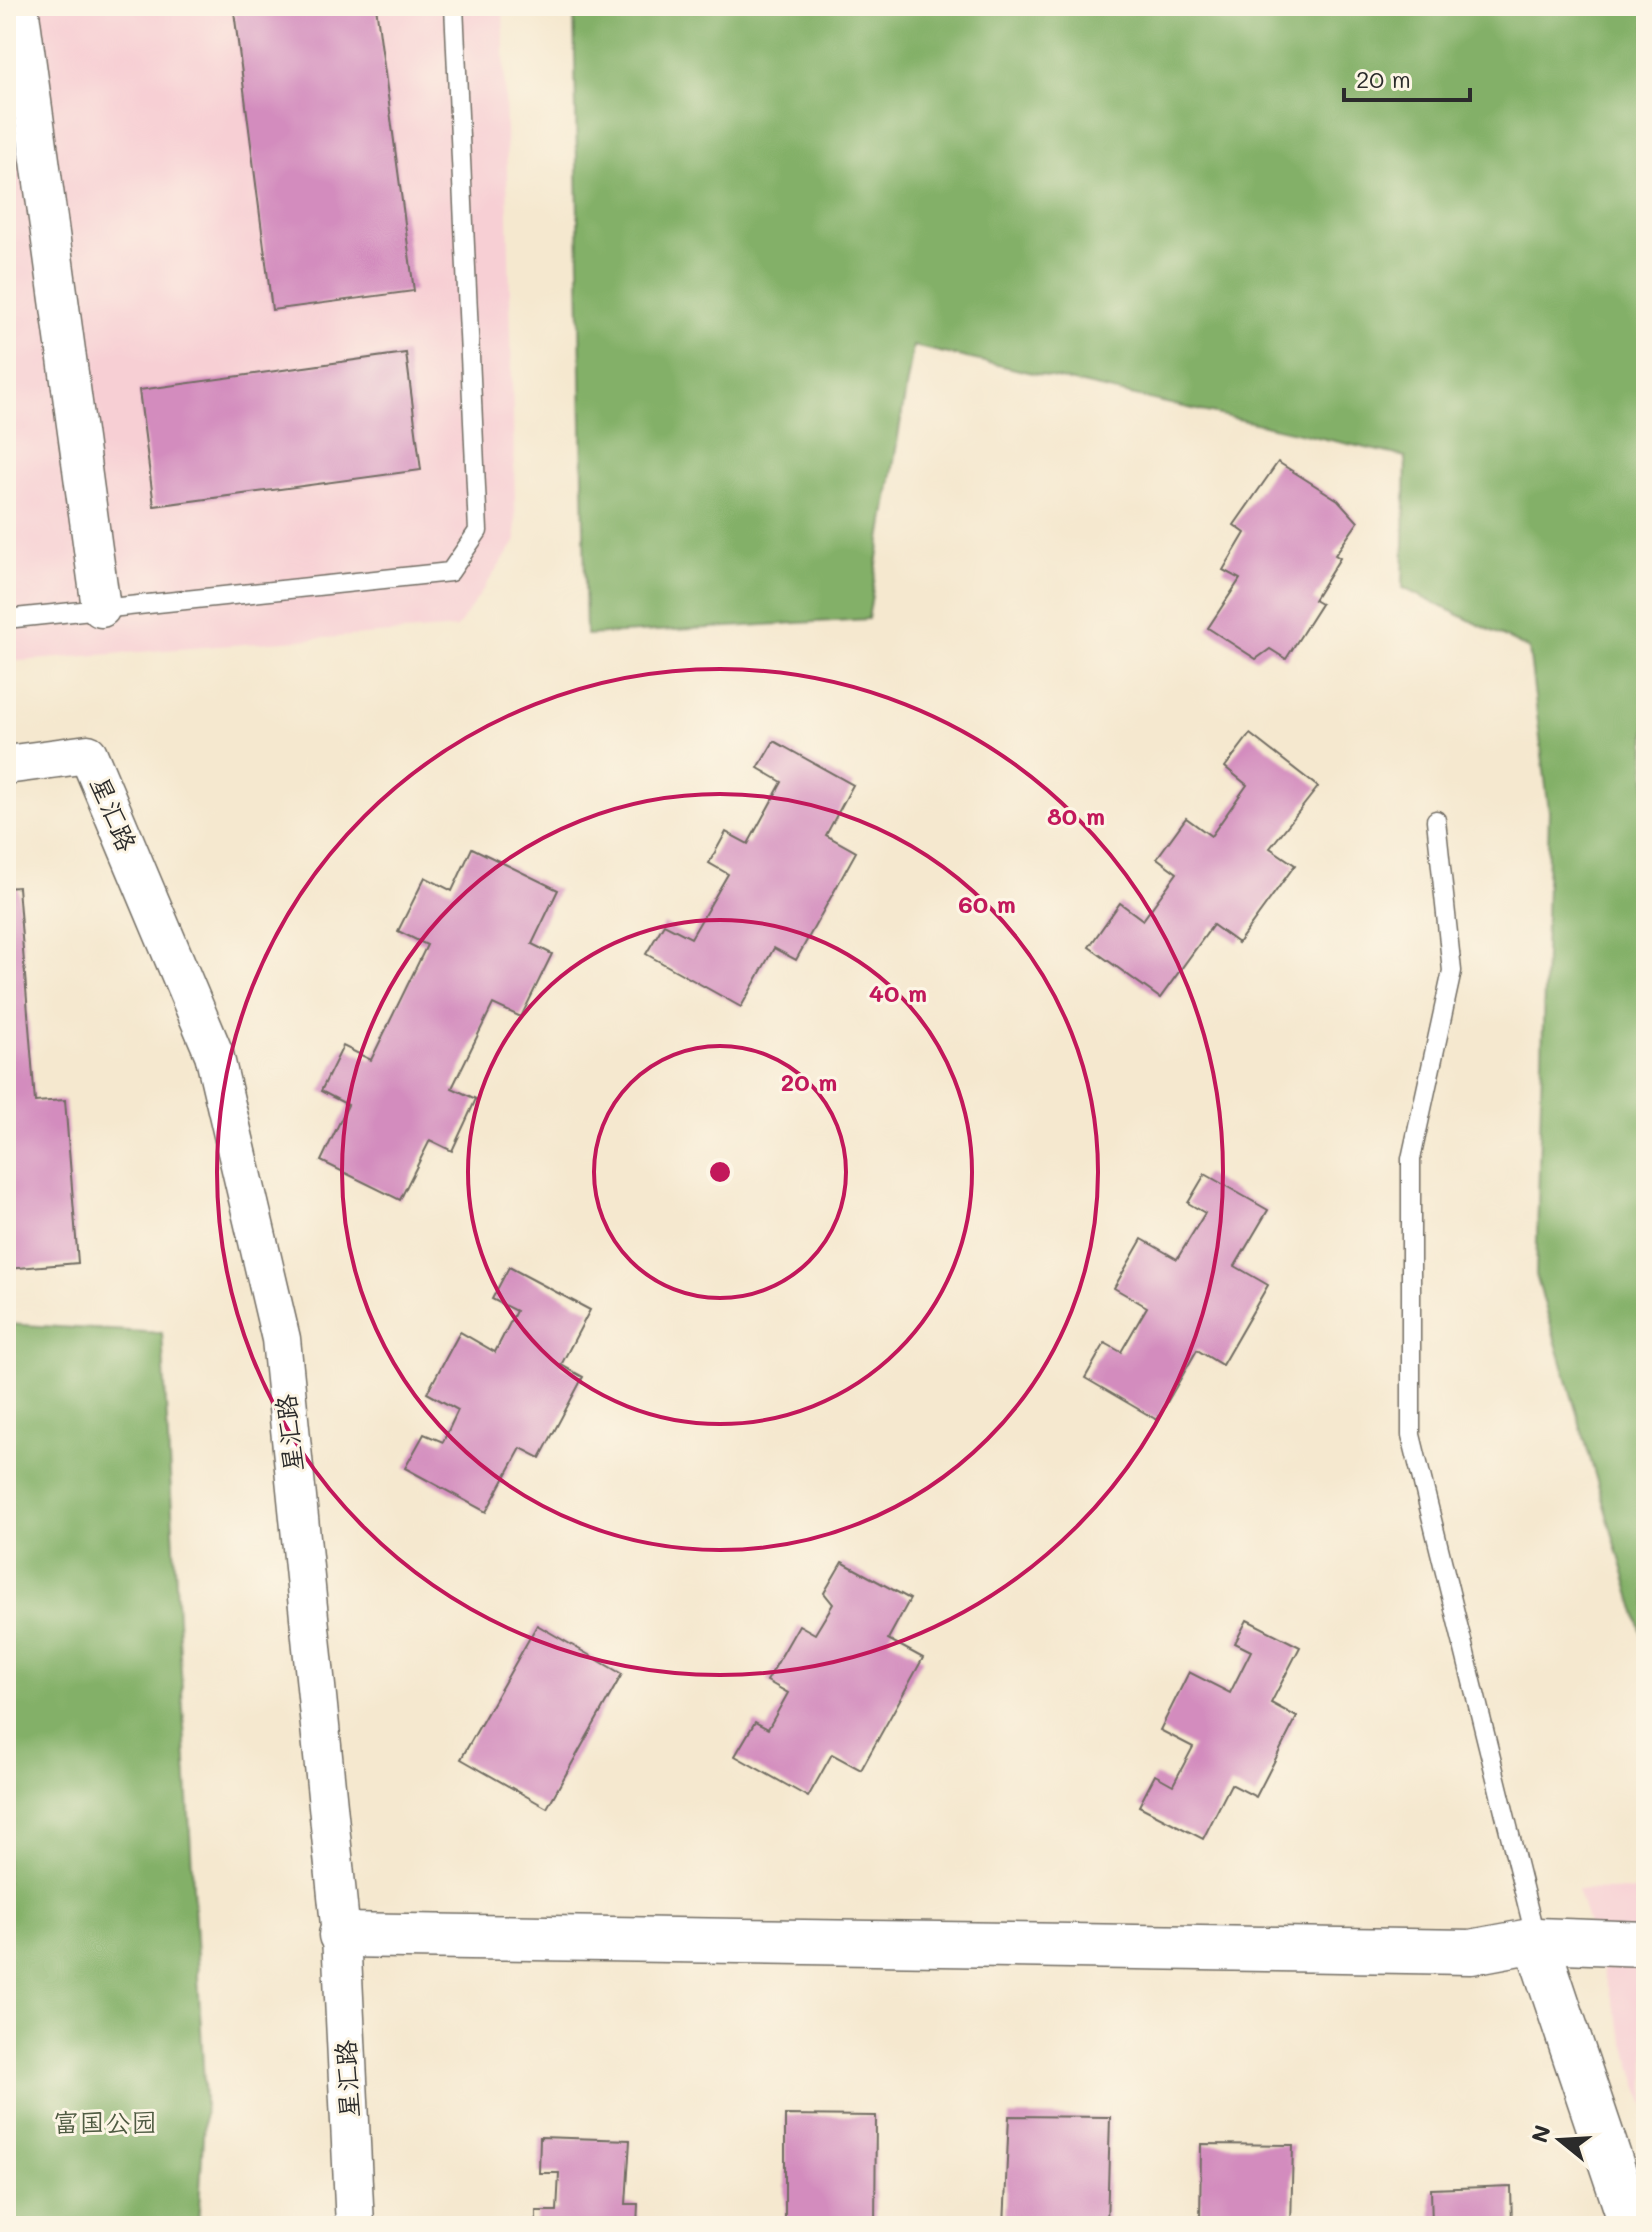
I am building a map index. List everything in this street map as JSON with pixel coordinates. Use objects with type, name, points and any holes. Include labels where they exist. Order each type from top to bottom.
[{"type":"street","points":[[19,6],[101,608]]},
{"type":"street","name":"星汇路","points":[[6,765],[88,754],[214,1054],[281,1339],[341,1935],[355,2226]]},
{"type":"street","points":[[341,1935],[1471,1952],[1536,1940],[1646,1944]]},
{"type":"street","points":[[1536,1940],[1632,2226]]},
{"type":"lane","points":[[6,619],[450,572],[478,531],[454,6]]},
{"type":"lane","points":[[1436,820],[1452,971],[1411,1159],[1411,1435],[1536,1940]]},
{"type":"shaded area","points":[[6,6],[503,6],[516,541],[457,628],[6,662]]},
{"type":"shaded area","points":[[1577,1889],[1646,1891],[1646,2110]]},
{"type":"green space","points":[[574,6],[1646,6],[1646,1647],[1536,1275],[1549,811],[1529,649],[1403,588],[1406,457],[913,346],[868,619],[586,635]]},
{"type":"green space","name":"富国公园","points":[[6,1324],[162,1333],[205,2101],[198,2226],[6,2226]]},
{"type":"building","points":[[273,6],[376,6],[414,291],[272,310],[234,11]]},
{"type":"building","points":[[406,353],[421,470],[154,506],[139,390]]},
{"type":"building","points":[[1278,462],[1338,500],[1358,522],[1335,555],[1340,558],[1314,600],[1321,604],[1286,659],[1270,649],[1256,659],[1208,628],[1240,579],[1223,570],[1245,533],[1234,525]]},
{"type":"building","points":[[1250,734],[1318,787],[1270,848],[1295,865],[1238,943],[1213,925],[1160,998],[1089,947],[1120,903],[1143,920],[1177,873],[1157,858],[1186,818],[1211,836],[1247,785],[1225,767]]},
{"type":"building","points":[[774,741],[853,785],[826,835],[856,852],[796,960],[774,948],[741,1007],[646,954],[664,924],[691,938],[728,874],[709,863],[726,832],[748,844],[782,782],[758,768]]},
{"type":"building","points":[[472,848],[558,890],[532,944],[552,954],[521,1017],[493,1004],[452,1088],[476,1099],[452,1151],[430,1140],[400,1200],[321,1161],[348,1105],[321,1091],[343,1046],[371,1060],[427,945],[398,931],[425,877],[452,891]]},
{"type":"building","points":[[18,887],[35,1102],[65,1100],[78,1263],[6,1269],[6,888]]},
{"type":"building","points":[[1205,1174],[1268,1210],[1235,1266],[1268,1285],[1222,1365],[1197,1350],[1157,1420],[1085,1378],[1105,1343],[1121,1352],[1147,1307],[1114,1288],[1142,1239],[1177,1259],[1205,1213],[1188,1203]]},
{"type":"building","points":[[509,1267],[590,1310],[561,1365],[583,1377],[540,1458],[521,1448],[486,1512],[405,1468],[424,1434],[443,1442],[458,1410],[427,1393],[460,1332],[495,1352],[516,1311],[492,1299]]},
{"type":"building","points":[[842,1562],[910,1599],[888,1639],[923,1658],[861,1770],[832,1754],[808,1797],[735,1756],[755,1722],[768,1729],[788,1693],[767,1681],[799,1625],[815,1634],[833,1604],[824,1593]]},
{"type":"building","points":[[1247,1620],[1300,1647],[1271,1703],[1297,1717],[1256,1797],[1231,1784],[1203,1839],[1139,1806],[1155,1775],[1173,1785],[1193,1747],[1160,1730],[1189,1672],[1230,1693],[1251,1651],[1235,1643]]},
{"type":"building","points":[[537,1625],[622,1674],[547,1808],[461,1759]]},
{"type":"building","points":[[785,2115],[876,2116],[875,2226],[785,2226]]},
{"type":"building","points":[[1009,2116],[1110,2117],[1107,2226],[1004,2226]]},
{"type":"building","points":[[540,2137],[630,2140],[626,2204],[638,2204],[637,2226],[536,2226],[536,2211],[557,2211],[559,2173],[539,2173]]},
{"type":"building","points":[[1201,2144],[1293,2145],[1291,2226],[1200,2226]]},
{"type":"building","points":[[1511,2186],[1512,2226],[1432,2226],[1431,2189]]}]
